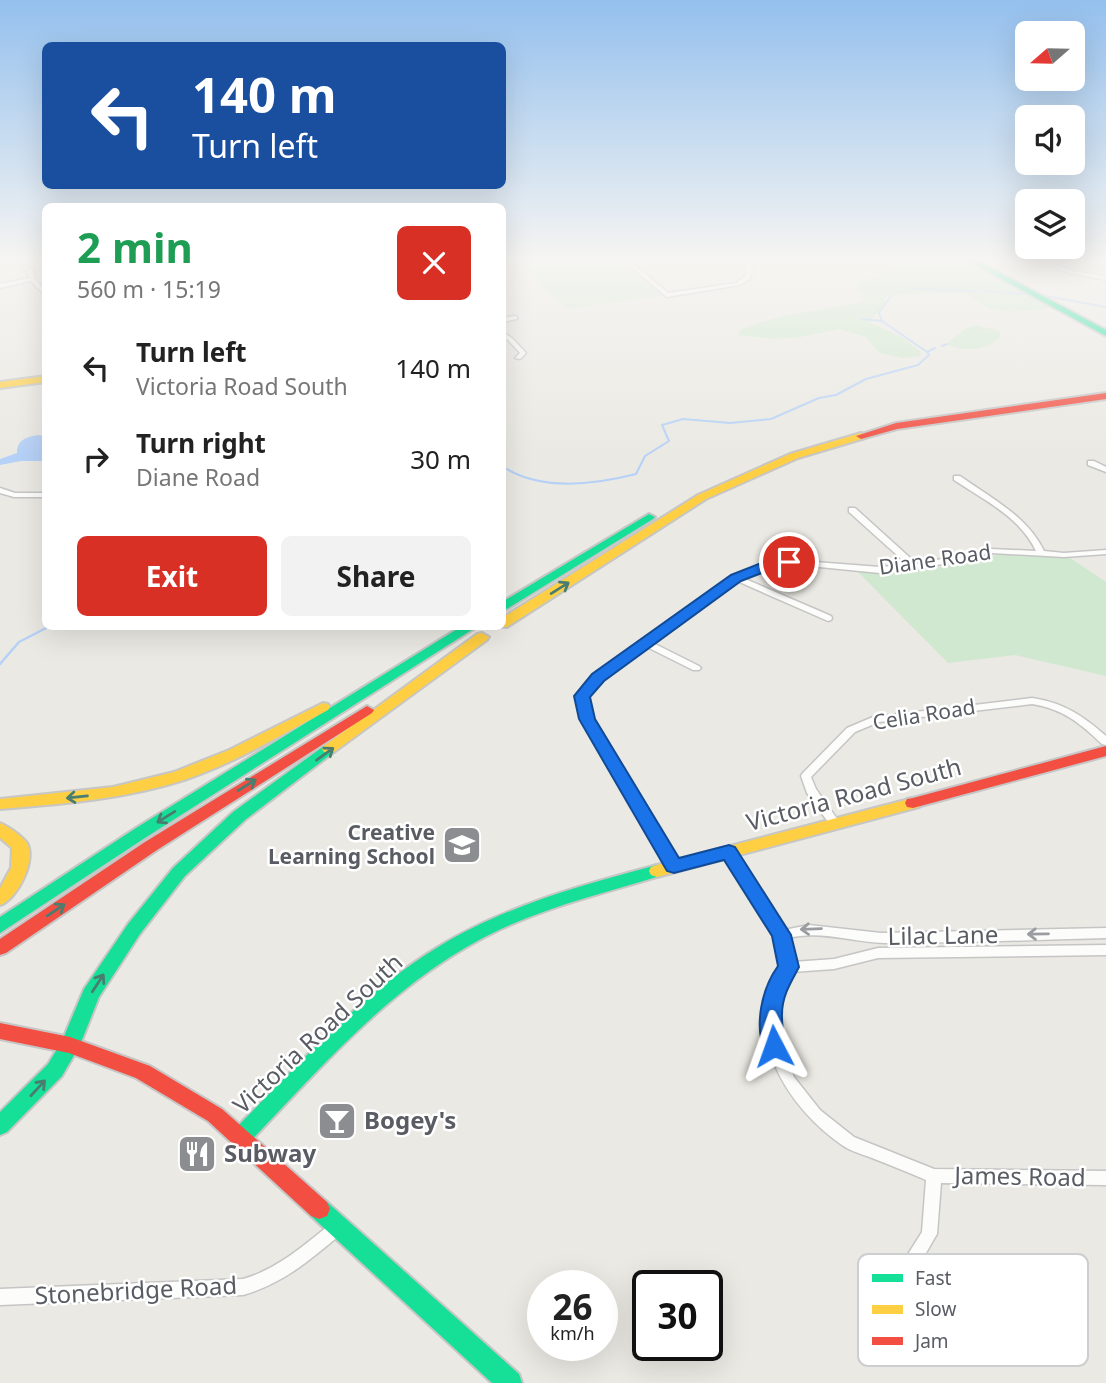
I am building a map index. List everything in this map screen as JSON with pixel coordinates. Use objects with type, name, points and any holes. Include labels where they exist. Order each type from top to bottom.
[{"type":"main road","points":[[0,385],[42,380]]},
{"type":"main road","points":[[506,606],[704,484],[783,450],[881,422],[1106,389]]},
{"type":"main road","points":[[506,622],[702,497],[794,456],[896,426],[1106,396]]},
{"type":"main road","points":[[0,804],[103,794],[153,783],[200,768],[242,750],[453,638],[477,632]]},
{"type":"main road","points":[[0,948],[477,632]]},
{"type":"main road","points":[[0,1126],[55,1070],[70,1045],[91,994],[155,899],[199,852],[239,816],[477,632]]},
{"type":"main road","points":[[0,926],[142,832],[453,638]]},
{"type":"main road","name":"Victoria Road South","points":[[240,1138],[361,1017],[405,978],[457,944],[512,914],[570,894],[1106,751]]},
{"type":"main road","points":[[0,829],[20,846],[23,859],[20,873],[0,899]]},
{"type":"main road","points":[[0,1031],[70,1045],[143,1072],[215,1115],[510,1383]]},
{"type":"street","points":[[506,336],[523,354],[518,358]]},
{"type":"street","points":[[1091,463],[1106,470]]},
{"type":"street","points":[[957,478],[1021,524],[1035,537],[1041,553]]},
{"type":"street","points":[[0,490],[14,495],[42,495]]},
{"type":"street","points":[[852,510],[915,567]]},
{"type":"street","name":"Diane Road","points":[[674,867],[587,719],[582,696],[598,678],[646,643],[736,578],[769,565],[789,562],[880,570],[915,567],[991,551],[1064,555],[1106,552]]},
{"type":"street","points":[[736,578],[828,618]]},
{"type":"street","points":[[646,643],[696,668]]},
{"type":"street","name":"Celia Road","points":[[835,823],[811,790],[806,776],[851,730],[877,719],[1032,701],[1051,703],[1076,714],[1106,742]]},
{"type":"street","points":[[729,852],[781,935],[789,967],[779,981],[771,1012],[774,1046],[789,1081],[815,1114],[849,1142],[934,1176],[929,1234],[917,1254]]},
{"type":"street","name":"Lilac Lane","points":[[781,935],[804,928],[829,929],[879,938],[1106,933]]},
{"type":"street","name":"Lilac Lane","points":[[789,967],[834,964],[878,953],[1106,950]]},
{"type":"street","name":"James Road","points":[[934,1176],[1106,1178]]},
{"type":"street","name":"Stonebridge Road","points":[[0,1297],[243,1287],[265,1281],[285,1271],[337,1227]]},
{"type":"green space","points":[[751,326],[877,326],[902,337],[921,352],[920,356],[903,358],[879,353],[866,337],[839,329],[774,339],[738,335],[740,330]]},
{"type":"green space","points":[[978,326],[1000,331],[1000,337],[975,349],[947,344],[966,328]]},
{"type":"green space","points":[[1002,554],[1070,558],[1106,582],[1106,676],[1015,655],[948,663],[858,572],[916,572]]},
{"type":"water","points":[[42,436],[42,461],[0,465],[0,459],[17,453],[23,440]]},
{"type":"waterway","points":[[889,326],[927,352]]},
{"type":"waterway","points":[[942,346],[947,344]]},
{"type":"waterway","points":[[927,352],[935,348]]},
{"type":"waterway","points":[[506,468],[533,480],[567,484],[636,474],[645,456],[669,441],[662,425],[683,419],[730,423],[771,419],[819,398],[836,395],[866,379],[918,365],[929,355],[927,352]]},
{"type":"waterway","points":[[0,664],[19,642],[42,630]]},
{"type":"traffic: fast","points":[[1092,326],[1106,333]]},
{"type":"traffic: fast","points":[[506,606],[649,517]]},
{"type":"traffic: fast","points":[[0,926],[142,832],[466,630]]},
{"type":"traffic: fast","points":[[0,1126],[55,1070],[70,1045],[91,994],[134,929],[179,872],[239,816],[329,749]]},
{"type":"traffic: fast","points":[[240,1138],[362,1015],[415,971],[444,952],[521,914],[574,895],[657,871]]},
{"type":"traffic: fast","points":[[319,1209],[510,1383]]},
{"type":"traffic: slow","points":[[0,385],[42,380]]},
{"type":"traffic: slow","points":[[506,621],[702,497],[794,456],[861,436]]},
{"type":"traffic: slow","points":[[329,749],[482,637]]},
{"type":"traffic: slow","points":[[0,804],[113,792],[179,776],[234,753],[323,707]]},
{"type":"traffic: slow","points":[[657,871],[913,803]]},
{"type":"traffic: slow","points":[[0,829],[20,846],[21,854],[17,875],[0,899]]},
{"type":"traffic: jam","points":[[861,436],[896,426],[1106,396]]},
{"type":"traffic: jam","points":[[0,948],[151,846],[367,710]]},
{"type":"traffic: jam","points":[[913,803],[1106,751]]},
{"type":"traffic: jam","points":[[0,1031],[70,1045],[143,1072],[215,1115],[319,1209]]},
{"type":"place","name":"Creative Learning School","points":[[462,845]]},
{"type":"place","name":"Bogey's","points":[[337,1121]]},
{"type":"place","name":"Subway","points":[[197,1154]]},
{"type":"route","points":[[774,1046],[771,1012],[779,981],[789,967],[781,935],[729,852],[674,867],[587,719],[582,696],[598,678],[736,578],[769,565],[789,562]]}]
